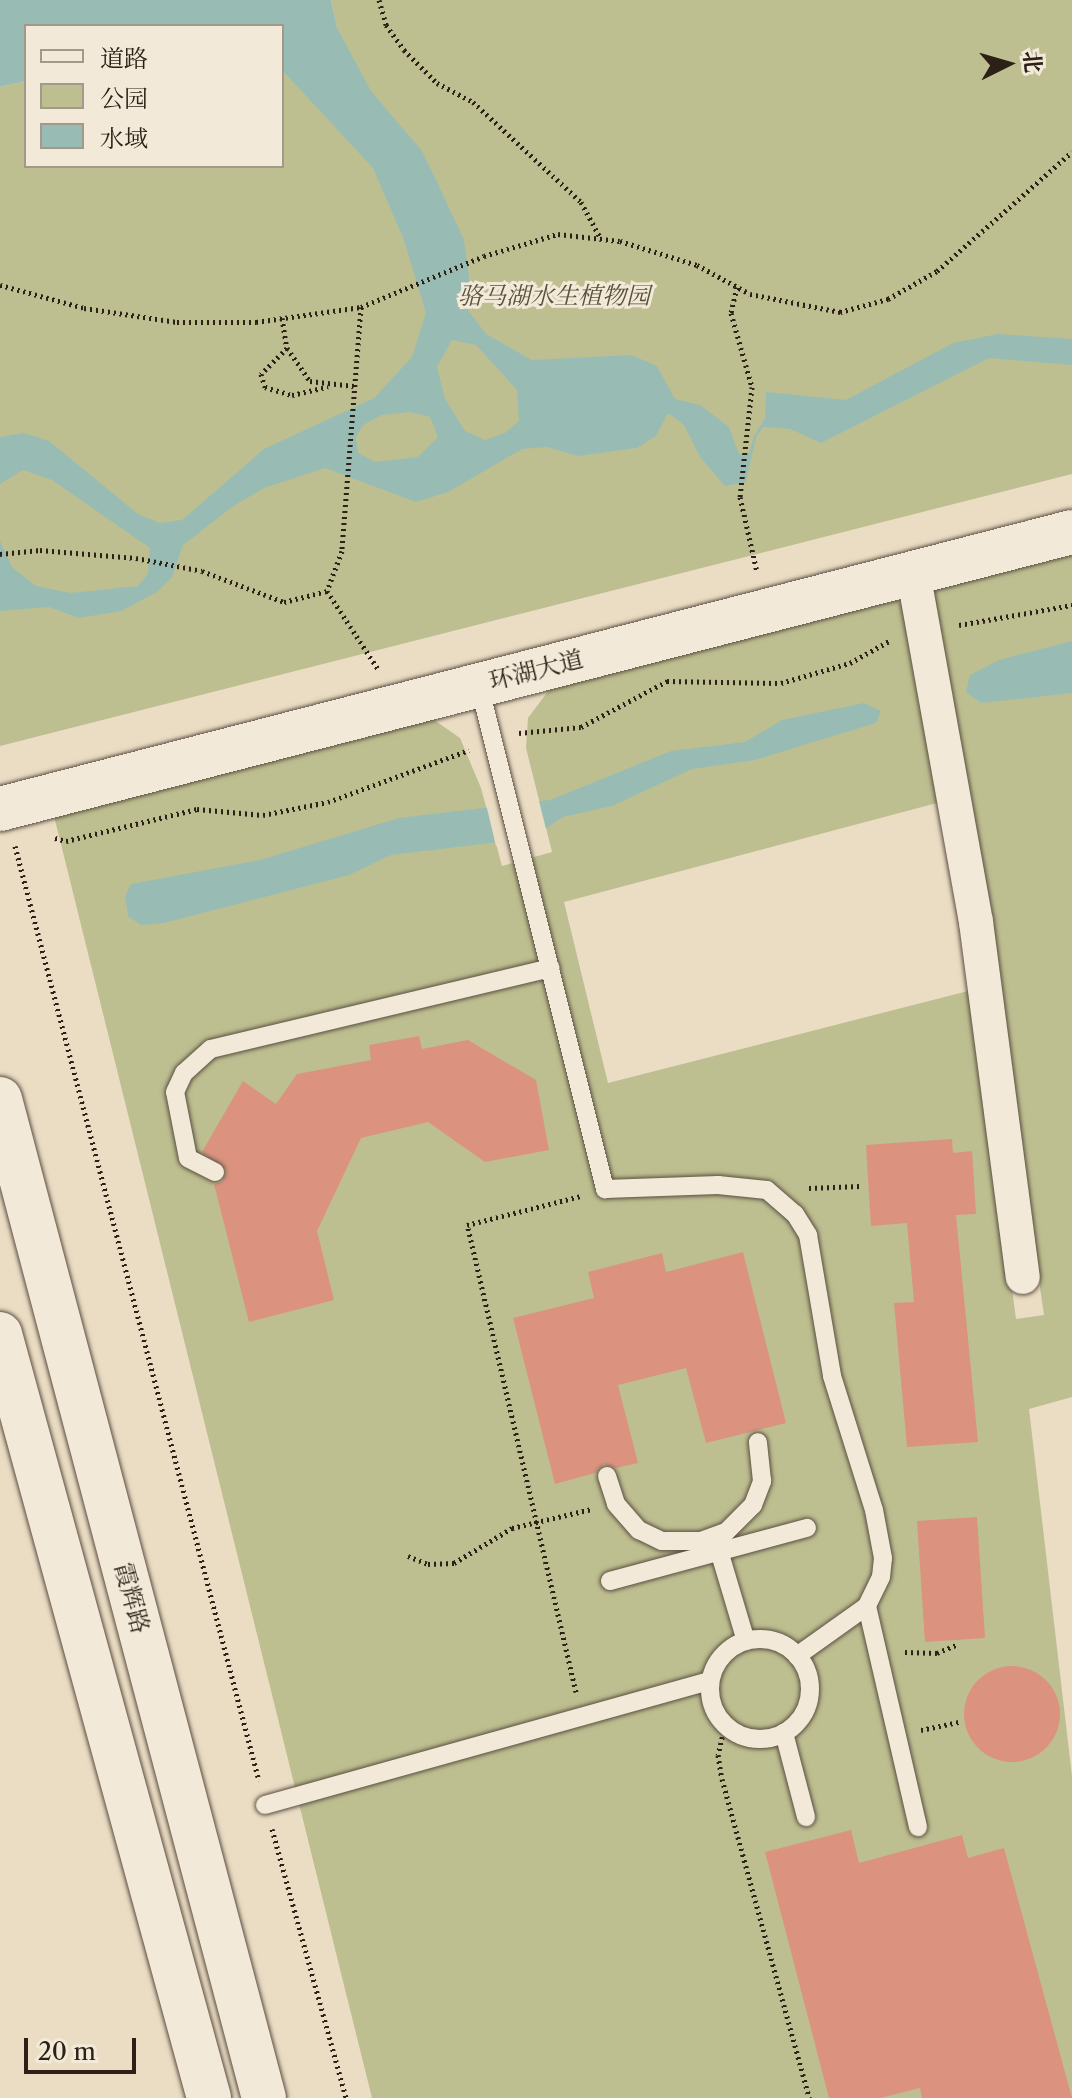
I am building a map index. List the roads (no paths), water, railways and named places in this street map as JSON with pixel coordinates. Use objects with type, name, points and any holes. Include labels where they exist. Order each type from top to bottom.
[{"type":"street","name":"环湖大道","points":[[3,808],[1072,532]]},
{"type":"street","points":[[913,572],[976,922],[1023,1277]]},
{"type":"street","name":"霞辉路","points":[[0,1099],[264,2098]]},
{"type":"street","points":[[0,1334],[209,2098]]},
{"type":"lane","points":[[479,685],[605,1189],[718,1185],[767,1190],[795,1214],[808,1235],[832,1376],[874,1510],[883,1558],[881,1577],[867,1606],[797,1656]]},
{"type":"lane","points":[[215,1172],[188,1158],[175,1092],[184,1073],[211,1049],[550,968]]},
{"type":"lane","points":[[717,1545],[753,1505],[762,1481],[758,1442]]},
{"type":"lane","points":[[607,1476],[616,1504],[639,1530],[662,1541],[717,1545]]},
{"type":"lane","points":[[610,1581],[717,1545],[807,1528]]},
{"type":"lane","points":[[717,1545],[746,1641]]},
{"type":"lane","points":[[867,1606],[918,1827]]},
{"type":"lane","points":[[746,1641],[774,1641],[797,1656],[805,1668],[809,1697],[804,1711],[784,1733],[753,1738],[725,1725],[715,1712],[710,1681],[722,1656],[746,1641]]},
{"type":"lane","points":[[265,1805],[710,1681]]},
{"type":"lane","points":[[784,1733],[806,1817]]},
{"type":"water","points":[[0,0],[331,0],[337,28],[371,91],[422,151],[464,240],[471,293],[468,310],[486,334],[532,360],[631,355],[657,366],[675,399],[700,405],[729,427],[739,454],[749,453],[754,436],[765,418],[766,392],[846,400],[953,343],[998,334],[1072,339],[1072,365],[989,358],[821,443],[790,429],[763,427],[756,437],[746,482],[725,486],[700,457],[684,425],[668,413],[656,436],[637,448],[578,456],[547,447],[522,449],[448,492],[416,502],[325,468],[264,488],[235,505],[183,545],[172,577],[157,592],[121,611],[79,618],[49,607],[0,611],[0,541],[12,567],[36,586],[71,593],[138,586],[148,574],[150,548],[52,480],[23,470],[0,484],[0,437],[24,433],[49,441],[138,514],[160,523],[182,520],[264,449],[374,398],[412,357],[426,313],[404,240],[373,168],[284,72],[284,24],[24,24],[24,81],[0,87]],"holes":[[[452,340],[476,345],[517,390],[519,421],[505,433],[485,440],[465,431],[445,399],[437,367]],[[410,412],[430,417],[438,437],[418,457],[375,462],[358,453],[356,437],[363,425],[382,415]]]},
{"type":"water","points":[[1072,641],[1072,693],[981,703],[966,692],[970,675],[999,660]]},
{"type":"water","points":[[864,703],[881,711],[876,723],[755,760],[692,769],[612,806],[563,817],[545,829],[498,842],[391,855],[349,875],[164,923],[141,925],[128,916],[125,896],[131,884],[260,860],[399,818],[550,800],[671,751],[745,742],[782,720]]},
{"type":"park label","name":"骆马湖水生植物园","points":[[554,296]]}]
